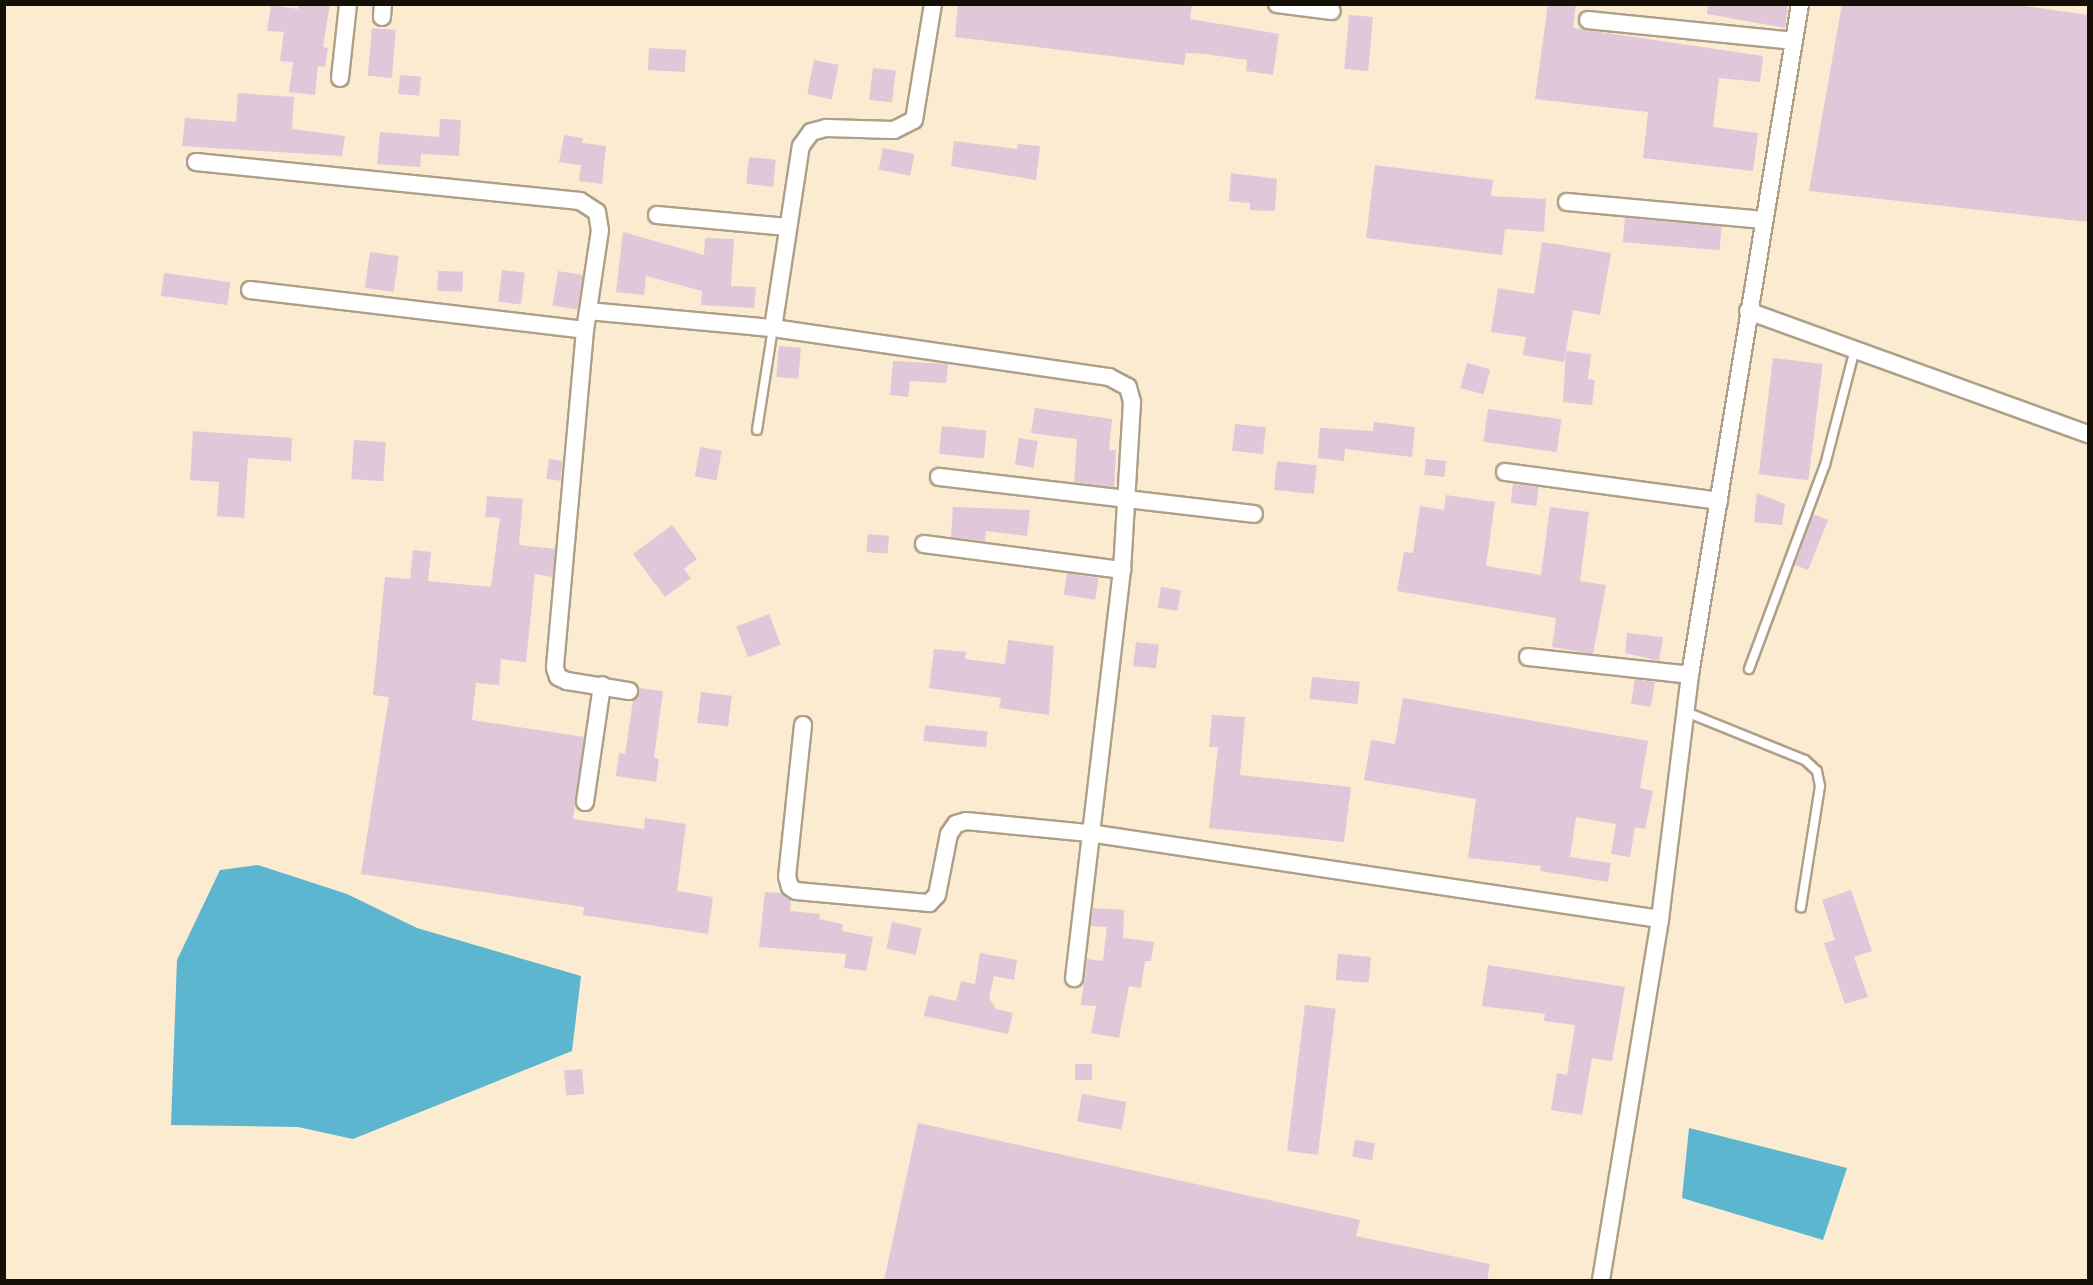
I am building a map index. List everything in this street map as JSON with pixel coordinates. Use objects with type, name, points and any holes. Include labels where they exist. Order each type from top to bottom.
[{"type":"street","points":[[340,78],[348,4]]},
{"type":"street","points":[[773,328],[801,146],[811,132],[826,128],[894,130],[914,120],[933,4]]},
{"type":"street","points":[[1277,4],[1332,11]]},
{"type":"street","points":[[1601,1281],[1660,919],[1690,675],[1800,4]]},
{"type":"street","points":[[1588,20],[1794,41]]},
{"type":"street","points":[[196,162],[580,201],[597,212],[600,230],[585,330],[555,668],[558,677],[567,681],[629,691]]},
{"type":"street","points":[[1567,202],[1764,220]]},
{"type":"street","points":[[657,214],[787,227]]},
{"type":"street","points":[[250,290],[585,330]]},
{"type":"street","points":[[588,311],[773,328],[1109,377],[1128,387],[1132,402],[1122,570],[1089,832],[1074,978]]},
{"type":"street","points":[[1748,311],[2088,434]]},
{"type":"street","points":[[1505,472],[1719,501]]},
{"type":"street","points":[[939,477],[1254,514]]},
{"type":"street","points":[[924,544],[1122,570]]},
{"type":"street","points":[[1528,657],[1690,675]]},
{"type":"street","points":[[585,802],[602,685]]},
{"type":"street","points":[[802,725],[787,876],[790,887],[796,891],[929,903],[937,895],[949,834],[956,824],[966,821],[1089,832],[1660,919]]},
{"type":"lane","points":[[757,430],[773,328]]},
{"type":"lane","points":[[1749,669],[1825,465],[1855,348]]},
{"type":"lane","points":[[1686,712],[1805,760],[1817,771],[1820,786],[1801,908]]},
{"type":"water","points":[[258,865],[347,894],[417,928],[581,976],[572,1051],[353,1139],[298,1127],[171,1125],[177,960],[220,870]]},
{"type":"water","points":[[1689,1128],[1847,1168],[1823,1240],[1682,1198]]},
{"type":"building","points":[[298,4],[330,4],[323,47],[328,48],[325,67],[318,66],[315,95],[289,92],[293,62],[280,61],[284,32],[267,31],[271,5],[298,9]]},
{"type":"building","points":[[958,4],[1192,4],[1190,19],[1279,34],[1273,75],[1246,71],[1247,60],[1205,54],[1186,53],[1184,65],[955,37]]},
{"type":"building","points":[[1548,4],[1576,4],[1573,28],[1763,56],[1760,82],[1719,78],[1713,127],[1758,133],[1753,171],[1643,158],[1648,112],[1535,99]]},
{"type":"building","points":[[1708,4],[1788,4],[1785,28],[1707,14]]},
{"type":"building","points":[[1842,4],[2010,4],[2088,15],[2088,222],[1809,191]]},
{"type":"building","points":[[1349,15],[1373,17],[1368,71],[1344,69]]},
{"type":"building","points":[[372,28],[396,30],[392,78],[368,76]]},
{"type":"building","points":[[649,48],[686,50],[685,72],[648,70]]},
{"type":"building","points":[[814,60],[839,65],[832,99],[807,94]]},
{"type":"building","points":[[873,68],[896,71],[892,103],[869,100]]},
{"type":"building","points":[[400,75],[421,77],[419,96],[398,94]]},
{"type":"building","points":[[238,93],[294,97],[292,129],[345,136],[342,156],[182,146],[185,118],[236,122]]},
{"type":"building","points":[[440,119],[461,120],[459,156],[421,154],[420,167],[377,164],[380,132],[439,137]]},
{"type":"building","points":[[564,135],[583,138],[582,143],[606,146],[602,184],[579,181],[581,165],[559,162]]},
{"type":"building","points":[[954,141],[1017,149],[1018,144],[1040,146],[1036,180],[951,166]]},
{"type":"building","points":[[883,148],[914,154],[910,176],[879,170]]},
{"type":"building","points":[[749,157],[776,160],[773,187],[746,184]]},
{"type":"building","points":[[1375,165],[1493,180],[1491,196],[1546,199],[1544,232],[1505,229],[1502,255],[1366,238]]},
{"type":"building","points":[[1231,173],[1277,179],[1275,211],[1250,210],[1250,203],[1229,201]]},
{"type":"building","points":[[1625,218],[1722,226],[1720,250],[1623,242]]},
{"type":"building","points":[[623,232],[704,255],[705,238],[734,239],[731,286],[756,287],[754,308],[701,305],[702,291],[646,276],[644,295],[616,292]]},
{"type":"building","points":[[1542,242],[1611,253],[1600,315],[1573,310],[1564,362],[1523,355],[1526,337],[1491,332],[1498,288],[1534,294]]},
{"type":"building","points":[[370,252],[399,256],[394,292],[365,288]]},
{"type":"building","points":[[502,270],[525,273],[521,305],[498,302]]},
{"type":"building","points":[[438,271],[463,272],[462,292],[437,291]]},
{"type":"building","points":[[558,271],[583,275],[577,309],[553,306]]},
{"type":"building","points":[[164,273],[230,282],[227,305],[161,296]]},
{"type":"building","points":[[779,346],[801,348],[798,379],[776,377]]},
{"type":"building","points":[[1566,351],[1591,354],[1588,379],[1595,380],[1592,405],[1563,402]]},
{"type":"building","points":[[1773,358],[1823,364],[1808,480],[1759,474]]},
{"type":"building","points":[[893,361],[948,364],[946,383],[910,381],[908,397],[890,395]]},
{"type":"building","points":[[1467,363],[1490,369],[1483,394],[1460,388]]},
{"type":"building","points":[[1035,408],[1112,419],[1109,450],[1116,450],[1114,487],[1074,482],[1077,439],[1031,433]]},
{"type":"building","points":[[1488,409],[1561,419],[1557,452],[1483,442]]},
{"type":"building","points":[[1374,422],[1415,427],[1412,457],[1345,449],[1344,461],[1318,458],[1320,428],[1373,431]]},
{"type":"building","points":[[1235,424],[1266,427],[1263,454],[1232,451]]},
{"type":"building","points":[[942,426],[987,431],[984,459],[939,454]]},
{"type":"building","points":[[193,431],[292,438],[291,461],[248,458],[244,518],[217,516],[219,482],[190,480]]},
{"type":"building","points":[[1019,438],[1038,441],[1034,468],[1015,465]]},
{"type":"building","points":[[354,440],[386,442],[383,481],[351,479]]},
{"type":"building","points":[[700,447],[722,451],[716,480],[695,477]]},
{"type":"building","points":[[549,459],[563,461],[560,481],[546,479]]},
{"type":"building","points":[[1426,459],[1446,461],[1444,477],[1424,475]]},
{"type":"building","points":[[1277,461],[1317,465],[1314,494],[1274,490]]},
{"type":"building","points":[[1513,484],[1539,487],[1536,506],[1511,503]]},
{"type":"building","points":[[1757,493],[1785,504],[1782,525],[1754,522]]},
{"type":"building","points":[[1446,495],[1495,502],[1486,566],[1541,575],[1550,507],[1589,512],[1580,581],[1606,585],[1593,654],[1552,647],[1556,618],[1397,591],[1404,552],[1413,553],[1420,506],[1444,510]]},
{"type":"building","points":[[487,496],[523,499],[519,545],[555,549],[553,577],[535,574],[526,662],[501,659],[499,685],[476,683],[472,720],[584,737],[573,819],[644,829],[645,818],[686,824],[677,891],[713,897],[708,934],[583,915],[584,907],[361,874],[389,697],[373,695],[385,577],[410,579],[413,550],[431,552],[428,581],[491,587],[500,518],[485,517]]},
{"type":"building","points":[[953,507],[1030,510],[1027,536],[986,531],[985,541],[951,537]]},
{"type":"building","points":[[1813,514],[1828,520],[1808,570],[1795,565]]},
{"type":"building","points":[[672,525],[697,559],[684,569],[691,578],[665,597],[633,554]]},
{"type":"building","points":[[868,534],[889,536],[887,554],[866,552]]},
{"type":"building","points":[[1067,573],[1099,578],[1095,600],[1064,595]]},
{"type":"building","points":[[1161,587],[1181,590],[1177,611],[1158,608]]},
{"type":"building","points":[[769,614],[781,645],[748,657],[736,627]]},
{"type":"building","points":[[1627,633],[1663,637],[1659,661],[1625,653]]},
{"type":"building","points":[[1008,640],[1054,646],[1049,715],[999,708],[1001,698],[929,688],[934,649],[966,652],[965,659],[1005,664]]},
{"type":"building","points":[[1136,642],[1159,645],[1156,669],[1133,666]]},
{"type":"building","points":[[1312,677],[1360,682],[1357,704],[1310,699]]},
{"type":"building","points":[[1635,679],[1655,682],[1651,707],[1631,704]]},
{"type":"building","points":[[639,688],[663,691],[654,758],[659,759],[656,782],[616,776],[619,753],[625,754],[633,701]]},
{"type":"building","points":[[701,692],[732,696],[728,727],[697,723]]},
{"type":"building","points":[[1403,698],[1648,741],[1640,788],[1653,791],[1645,829],[1635,827],[1630,857],[1611,854],[1616,824],[1576,817],[1570,857],[1611,863],[1608,882],[1540,871],[1541,866],[1468,858],[1476,799],[1364,780],[1371,740],[1395,744]]},
{"type":"building","points":[[1212,715],[1245,717],[1240,775],[1351,787],[1344,842],[1209,828],[1218,747],[1209,747]]},
{"type":"building","points":[[925,725],[988,732],[986,747],[923,741]]},
{"type":"building","points":[[1851,890],[1872,951],[1854,957],[1868,997],[1845,1004],[1824,943],[1835,940],[1822,900]]},
{"type":"building","points":[[765,892],[782,893],[791,900],[790,911],[820,914],[819,919],[843,924],[842,931],[873,937],[866,971],[844,968],[846,954],[759,947]]},
{"type":"building","points":[[1093,908],[1124,910],[1123,938],[1154,942],[1151,961],[1145,961],[1141,988],[1129,986],[1119,1038],[1091,1033],[1096,1006],[1081,1005],[1087,959],[1103,961],[1107,927],[1091,926]]},
{"type":"building","points":[[892,922],[921,928],[916,955],[886,948]]},
{"type":"building","points":[[980,953],[1017,960],[1014,980],[994,976],[989,998],[996,1009],[1013,1013],[1008,1034],[924,1016],[929,995],[956,1001],[961,981],[975,984]]},
{"type":"building","points":[[1338,954],[1371,957],[1369,983],[1336,980]]},
{"type":"building","points":[[1488,965],[1625,987],[1612,1061],[1592,1058],[1582,1115],[1551,1110],[1557,1073],[1567,1075],[1575,1025],[1544,1021],[1545,1014],[1482,1006]]},
{"type":"building","points":[[1305,1005],[1336,1009],[1318,1155],[1287,1151]]},
{"type":"building","points":[[1075,1064],[1092,1064],[1092,1080],[1075,1080]]},
{"type":"building","points":[[582,1069],[584,1094],[566,1095],[564,1071]]},
{"type":"building","points":[[1082,1094],[1126,1102],[1121,1129],[1077,1122]]},
{"type":"building","points":[[918,1123],[1360,1220],[1356,1236],[1490,1264],[1487,1281],[884,1281]]},
{"type":"building","points":[[1355,1140],[1375,1143],[1372,1160],[1352,1157]]}]
